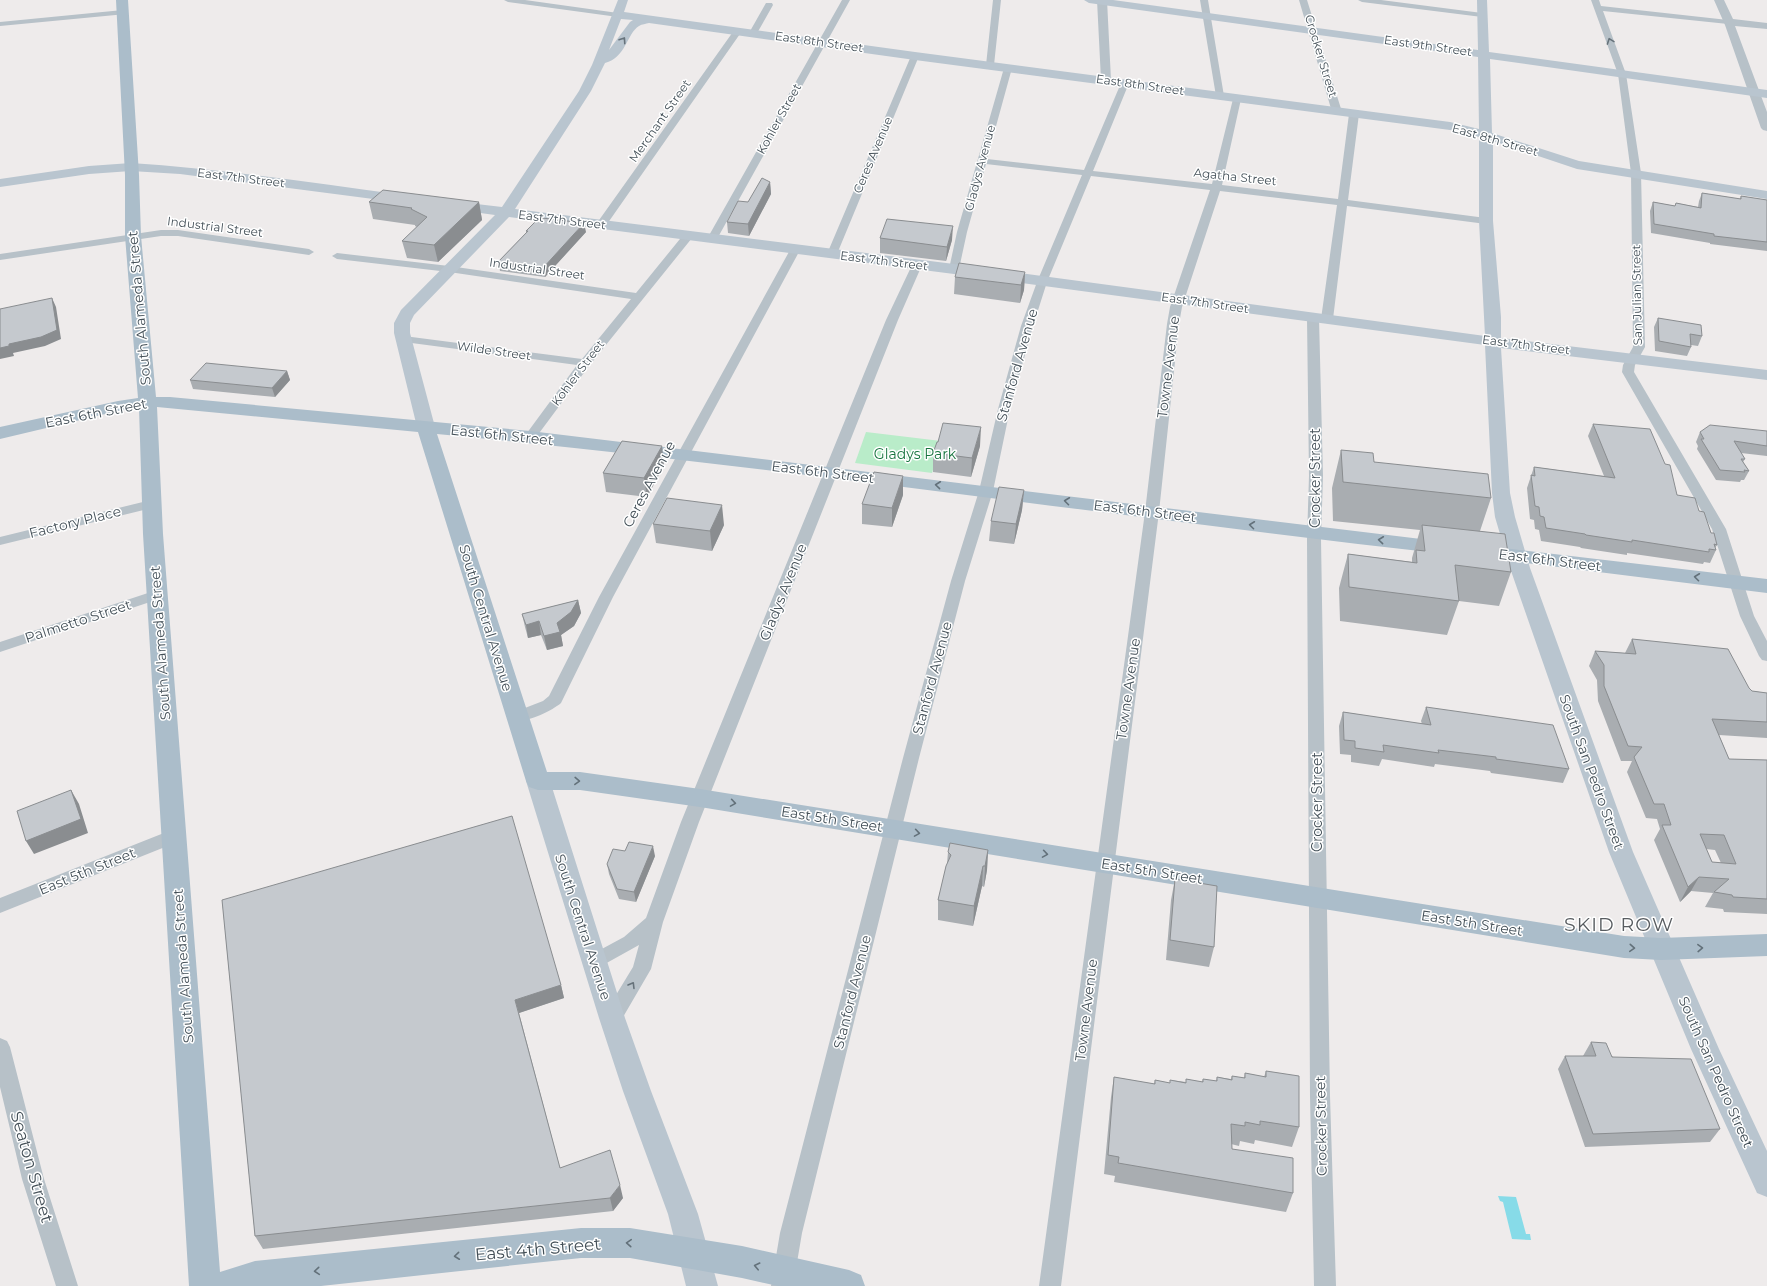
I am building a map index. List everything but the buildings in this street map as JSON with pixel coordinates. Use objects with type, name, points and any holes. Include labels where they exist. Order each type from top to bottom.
[{"type":"main road","name":"South Central Avenue","points":[[623,0],[598,64],[585,91],[506,212],[449,269],[408,313],[402,324],[404,339],[426,427],[612,1018],[637,1091],[684,1214],[693,1255],[702,1286]]},
{"type":"main road","name":"East 9th Street","points":[[1089,0],[1767,94]]},
{"type":"main road","points":[[1482,0],[1486,135],[1499,157],[1486,221]]},
{"type":"main road","name":"South Alameda Street","points":[[122,6],[131,167],[133,236],[147,402],[151,504],[205,1286]]},
{"type":"main road","name":"East 8th Street","points":[[618,14],[915,56],[1450,126],[1486,135],[1577,165],[1636,173],[1767,195]]},
{"type":"main road","points":[[598,64],[616,51],[634,24],[648,19]]},
{"type":"main road","points":[[1499,157],[1577,165]]},
{"type":"main road","name":"East 7th Street","points":[[0,182],[89,170],[131,167],[180,170],[416,200]]},
{"type":"main road","name":"East 7th Street","points":[[440,203],[795,250],[954,269],[1320,319],[1767,375]]},
{"type":"main road","name":"South San Pedro Street","points":[[1486,221],[1493,318],[1501,493],[1505,517],[1516,555],[1621,852],[1661,949],[1708,1056],[1765,1174]]},
{"type":"main road","name":"East 6th Street","points":[[0,433],[118,406],[147,402],[209,406],[530,438],[986,490],[1314,533],[1516,555],[1767,586]]},
{"type":"main road","name":"East 5th Street","points":[[538,781],[580,781],[700,798],[1603,944],[1635,948],[1661,949],[1767,945]]},
{"type":"main road","name":"East 4th Street","points":[[225,1286],[255,1277],[582,1243],[630,1243],[693,1255],[742,1262],[784,1279],[850,1286]]},
{"type":"street","name":"East 8th Street","points":[[508,0],[618,14]]},
{"type":"street","name":"Kohler Street","points":[[712,239],[846,0]]},
{"type":"street","points":[[990,65],[997,0]]},
{"type":"street","points":[[1204,0],[1220,96]]},
{"type":"street","name":"Crocker Street","points":[[1303,0],[1314,31],[1337,112]]},
{"type":"street","points":[[1362,0],[1482,15]]},
{"type":"street","name":"San Julian Street","points":[[1595,0],[1622,74],[1636,173],[1639,347],[1628,367],[1628,372],[1719,529],[1749,621],[1767,656]]},
{"type":"street","points":[[1719,0],[1767,128]]},
{"type":"street","points":[[1103,1],[1106,80]]},
{"type":"street","points":[[753,33],[770,5]]},
{"type":"street","points":[[0,24],[122,6]]},
{"type":"street","points":[[1598,8],[1767,26]]},
{"type":"street","name":"Merchant Street","points":[[601,225],[738,31]]},
{"type":"street","name":"Ceres Avenue","points":[[832,254],[915,56]]},
{"type":"street","name":"Gladys Avenue","points":[[954,269],[1008,68]]},
{"type":"street","name":"Stanford Avenue","points":[[784,1279],[791,1233],[892,829],[958,581],[986,490],[1004,408],[1027,326],[1042,282],[1125,83]]},
{"type":"street","name":"Towne Avenue","points":[[1050,1286],[1152,512],[1173,324],[1179,300],[1216,188],[1237,99]]},
{"type":"street","name":"Crocker Street","points":[[1325,1286],[1320,1096],[1314,533],[1320,319],[1341,202],[1354,114]]},
{"type":"street","name":"Agatha Street","points":[[982,161],[1341,202],[1486,221]]},
{"type":"street","name":"Industrial Street","points":[[0,257],[161,233],[178,233],[309,252]]},
{"type":"street","name":"Kohler Street","points":[[530,438],[585,363],[688,236]]},
{"type":"street","name":"Ceres Avenue","points":[[518,717],[549,705],[555,699],[606,597],[795,250]]},
{"type":"street","name":"Industrial Street","points":[[338,256],[449,269],[638,297]]},
{"type":"street","name":"Gladys Avenue","points":[[612,1018],[642,969],[654,922],[700,798],[892,320],[917,265]]},
{"type":"street","name":"Wilde Street","points":[[404,339],[585,363]]},
{"type":"street","name":"Factory Place","points":[[0,541],[151,504]]},
{"type":"street","name":"Palmetto Street","points":[[0,647],[157,595]]},
{"type":"street","name":"East 5th Street","points":[[0,906],[174,836]]},
{"type":"street","name":"Gladys Avenue","points":[[594,962],[630,942],[654,922]]},
{"type":"street","name":"Seaton Street","points":[[0,1046],[33,1179],[67,1286]]},
{"type":"green space","name":"Gladys Park","points":[[866,432],[941,441],[932,473],[855,463]]},
{"type":"water","points":[[1498,1196],[1516,1197],[1526,1234],[1530,1234],[1531,1240],[1512,1239],[1503,1202],[1500,1201]]},
{"type":"district","name":"SKID ROW","points":[[1619,924]]}]
